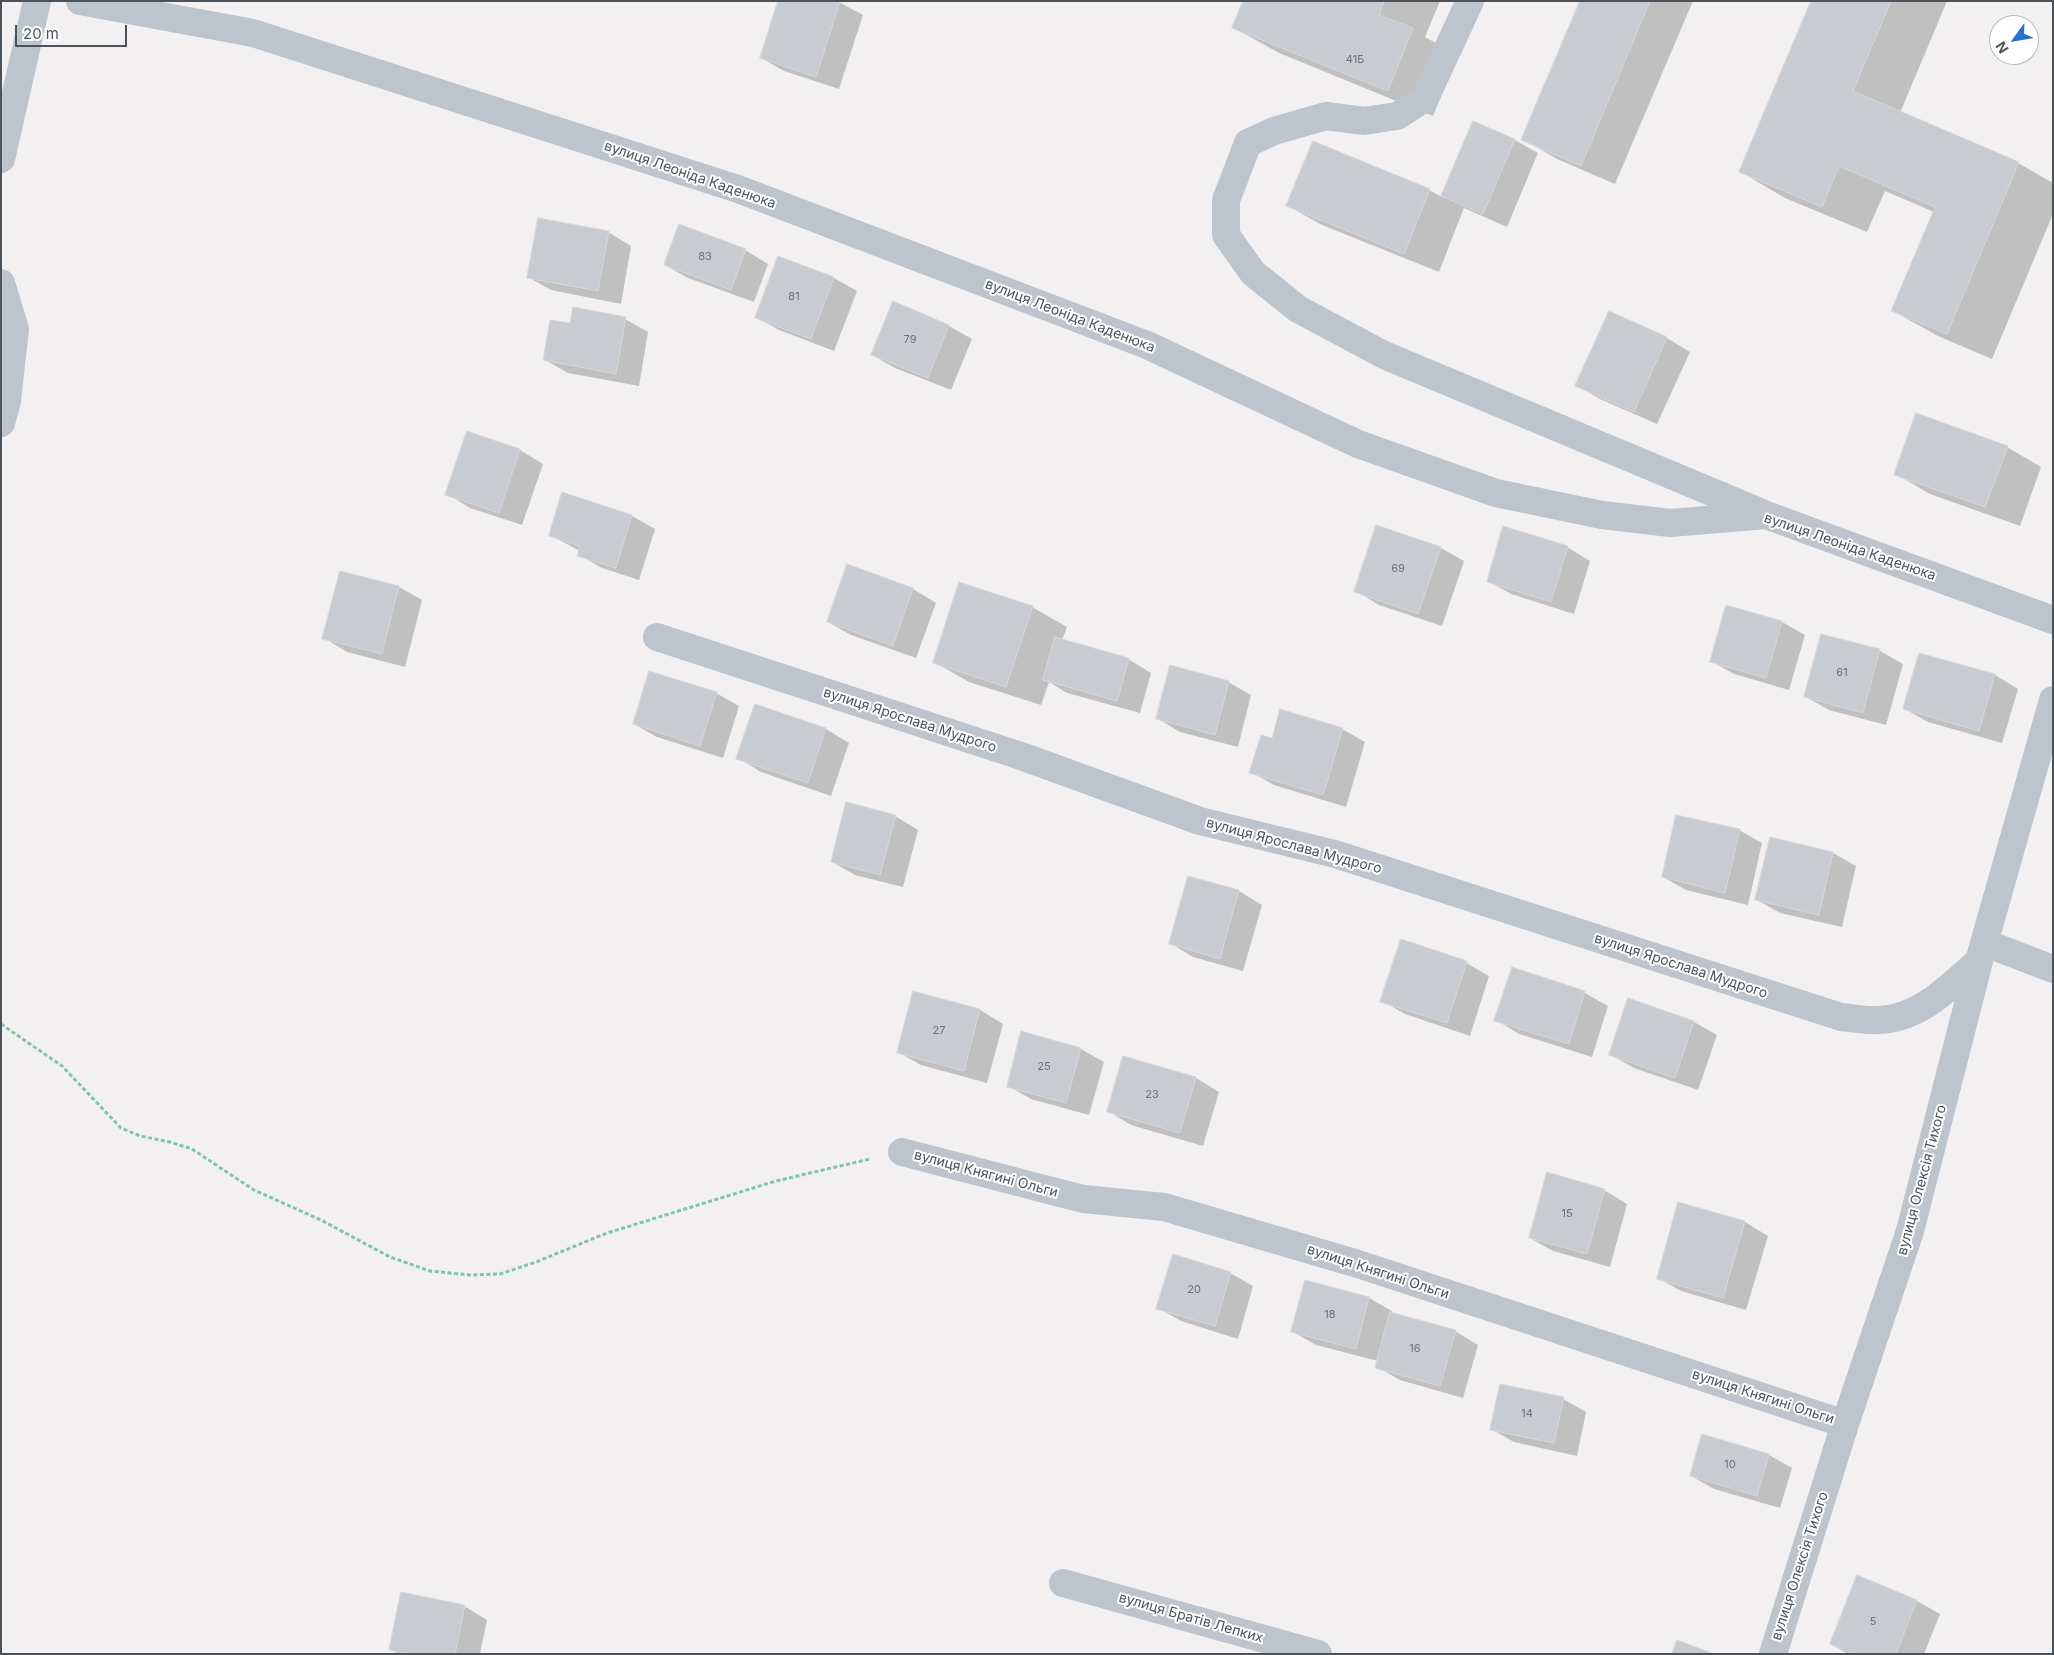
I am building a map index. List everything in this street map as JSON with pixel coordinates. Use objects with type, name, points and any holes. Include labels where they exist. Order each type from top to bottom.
[{"type":"street","points":[[1,159],[37,1]]},
{"type":"street","name":"вулиця Леоніда Каденюка","points":[[80,1],[253,33],[738,189],[1147,345],[1358,444],[1496,493],[1602,515],[1670,523],[1766,515],[2053,620]]},
{"type":"street","points":[[1470,1],[1425,98],[1397,116],[1364,120],[1326,116],[1274,131],[1248,143],[1226,200],[1226,235],[1253,273],[1298,309],[1384,355],[1766,515]]},
{"type":"street","points":[[1,283],[14,329],[8,401],[1,424]]},
{"type":"street","name":"вулиця Ярослава Мудрого","points":[[657,638],[1020,756],[1200,820],[1335,854],[1841,1017],[1879,1020],[1907,1016],[1929,1005],[1982,952]]},
{"type":"street","name":"вулиця Олексія Тихого","points":[[1773,1654],[1845,1424],[1910,1231],[1982,952],[2053,700]]},
{"type":"street","points":[[1982,952],[2053,969]]},
{"type":"street","name":"вулиця Княгині Ольги","points":[[902,1152],[1083,1199],[1164,1207],[1358,1264],[1845,1424]]},
{"type":"street","name":"вулиця Братів Лепких","points":[[1063,1583],[1318,1654]]},
{"type":"path","points":[[1,1024],[62,1066],[121,1128],[140,1136],[192,1149],[254,1190],[321,1220],[390,1257],[430,1271],[470,1275],[500,1274],[536,1262],[607,1233],[776,1181],[902,1152]]},
{"type":"building","points":[[778,1],[840,1],[816,77],[760,58]]},
{"type":"building","points":[[1243,1],[1384,1],[1379,15],[1413,28],[1388,91],[1232,28]]},
{"type":"building","points":[[1580,1],[1650,1],[1581,166],[1521,140]]},
{"type":"building","points":[[1811,1],[1891,1],[1853,91],[2019,162],[1947,334],[1891,311],[1935,207],[1839,166],[1822,207],[1739,172]]},
{"type":"building","points":[[1473,121],[1515,139],[1483,214],[1441,196]]},
{"type":"building","points":[[1313,141],[1430,189],[1404,254],[1286,206]]},
{"type":"building","points":[[538,218],[609,231],[598,291],[527,278]]},
{"type":"building","points":[[679,224],[746,249],[731,290],[664,265]]},
{"type":"building","points":[[778,256],[834,277],[811,339],[755,318]]},
{"type":"building","points":[[893,301],[949,325],[928,378],[871,355]]},
{"type":"building","points":[[573,307],[626,317],[616,374],[543,360],[550,320],[570,323]]},
{"type":"building","points":[[1609,311],[1667,337],[1634,412],[1575,386]]},
{"type":"building","points":[[1916,413],[2008,446],[1985,507],[1894,475]]},
{"type":"building","points":[[467,431],[520,449],[499,513],[445,495]]},
{"type":"building","points":[[562,492],[632,515],[616,568],[577,556],[580,546],[549,536]]},
{"type":"building","points":[[1376,525],[1441,547],[1418,614],[1354,592]]},
{"type":"building","points":[[1503,526],[1568,546],[1551,602],[1487,582]]},
{"type":"building","points":[[847,564],[913,588],[893,646],[827,622]]},
{"type":"building","points":[[340,571],[399,586],[382,654],[322,639]]},
{"type":"building","points":[[959,582],[1033,606],[1006,687],[933,663]]},
{"type":"building","points":[[1726,605],[1782,621],[1766,678],[1710,662]]},
{"type":"building","points":[[1821,634],[1880,649],[1863,713],[1804,697]]},
{"type":"building","points":[[1055,637],[1129,658],[1117,701],[1043,680]]},
{"type":"building","points":[[1919,653],[1995,674],[1979,731],[1903,709]]},
{"type":"building","points":[[1170,665],[1229,681],[1215,735],[1156,719]]},
{"type":"building","points":[[649,671],[717,692],[700,746],[633,724]]},
{"type":"building","points":[[755,704],[826,728],[808,783],[736,759]]},
{"type":"building","points":[[1280,709],[1343,728],[1323,795],[1249,773],[1261,735],[1272,738]]},
{"type":"building","points":[[846,802],[896,815],[880,875],[831,862]]},
{"type":"building","points":[[1676,815],[1740,829],[1725,893],[1662,877]]},
{"type":"building","points":[[1770,837],[1833,852],[1819,915],[1755,900]]},
{"type":"building","points":[[1188,876],[1239,890],[1220,959],[1169,944]]},
{"type":"building","points":[[1401,939],[1467,961],[1447,1023],[1380,1002]]},
{"type":"building","points":[[1512,967],[1585,991],[1569,1044],[1494,1021]]},
{"type":"building","points":[[913,991],[980,1009],[964,1071],[897,1053]]},
{"type":"building","points":[[1628,998],[1694,1021],[1675,1078],[1609,1055]]},
{"type":"building","points":[[1021,1031],[1081,1048],[1066,1103],[1007,1087]]},
{"type":"building","points":[[1123,1056],[1196,1077],[1180,1133],[1107,1112]]},
{"type":"building","points":[[1547,1172],[1605,1189],[1587,1254],[1529,1238]]},
{"type":"building","points":[[1678,1202],[1745,1221],[1723,1298],[1657,1279]]},
{"type":"building","points":[[1173,1254],[1231,1272],[1215,1326],[1156,1309]]},
{"type":"building","points":[[1305,1280],[1369,1297],[1356,1349],[1291,1332]]},
{"type":"building","points":[[1390,1312],[1456,1330],[1440,1386],[1375,1368]]},
{"type":"building","points":[[1500,1384],[1564,1397],[1554,1443],[1490,1430]]},
{"type":"building","points":[[1702,1434],[1769,1454],[1757,1496],[1690,1476]]},
{"type":"building","points":[[1857,1575],[1917,1600],[1896,1654],[1854,1654],[1830,1644]]},
{"type":"building","points":[[401,1592],[465,1605],[455,1654],[408,1654],[389,1650]]},
{"type":"building","points":[[1677,1640],[1714,1654],[1672,1654]]}]
